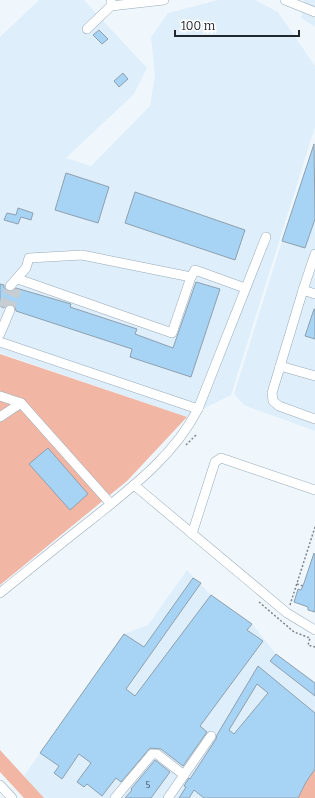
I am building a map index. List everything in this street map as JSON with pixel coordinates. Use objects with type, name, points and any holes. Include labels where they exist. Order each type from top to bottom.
[{"type":"street","points":[[87,29],[111,3],[164,0]]},
{"type":"street","points":[[284,0],[315,12]]},
{"type":"street","points":[[0,593],[134,485],[179,442],[188,429],[198,409],[266,237]]},
{"type":"street","points":[[315,254],[272,394],[273,401],[279,406],[315,419]]},
{"type":"street","points":[[14,287],[26,268],[29,258],[82,255],[191,277]]},
{"type":"street","points":[[18,279],[172,332],[191,277],[195,270],[246,288]]},
{"type":"street","points":[[303,290],[315,294]]},
{"type":"street","points":[[1,330],[7,308]]},
{"type":"street","points":[[0,342],[198,409]]},
{"type":"street","points":[[280,366],[315,376]]},
{"type":"street","points":[[0,396],[22,403],[111,504]]},
{"type":"street","points":[[0,417],[22,403]]},
{"type":"street","points":[[192,534],[215,462],[220,458],[315,490]]},
{"type":"street","points":[[134,485],[287,613],[315,630]]},
{"type":"street","points":[[168,798],[210,736]]},
{"type":"street","points":[[116,798],[152,754],[157,754],[184,775]]},
{"type":"street","points":[[0,785],[12,798]]},
{"type":"path","points":[[284,623],[315,528]]},
{"type":"path","points":[[297,584],[302,586]]},
{"type":"shaded area","points":[[39,0],[84,0],[147,68],[134,94],[66,158],[91,166],[150,106],[155,76],[151,37],[168,13],[218,0],[255,0],[278,12],[315,66],[315,127],[231,395],[187,417],[0,353],[0,37]]},
{"type":"shaded area","points":[[302,0],[315,0],[315,27],[301,18],[305,2]]},
{"type":"shaded area","points":[[315,141],[315,431],[244,405],[234,394]]},
{"type":"shaded area","points":[[0,354],[187,417],[127,481],[0,585]]},
{"type":"shaded area","points":[[187,570],[211,595],[252,624],[276,654],[315,683],[315,769],[298,798],[43,798],[24,776],[124,634],[148,625]]},
{"type":"shaded area","points":[[0,750],[44,798],[24,798],[0,772]]},
{"type":"shaded area","points":[[315,769],[315,798],[298,798],[306,782]]},
{"type":"building","points":[[99,30],[108,39],[102,44],[93,35]]},
{"type":"building","points":[[123,73],[128,79],[119,87],[114,81]]},
{"type":"building","points":[[314,144],[315,219],[305,248],[282,241]]},
{"type":"building","points":[[66,173],[109,187],[98,223],[55,210]]},
{"type":"building","points":[[135,192],[245,230],[235,260],[125,223]]},
{"type":"building","points":[[18,208],[33,213],[31,220],[21,217],[18,224],[4,220],[7,213],[16,215]]},
{"type":"building","points":[[196,282],[220,289],[191,377],[130,357],[132,349],[16,311],[12,304],[7,305],[4,308],[0,306],[0,284],[4,285],[4,288],[8,292],[12,292],[16,288],[71,304],[70,307],[137,329],[135,334],[173,348]]},
{"type":"building","points":[[315,309],[315,339],[305,336]]},
{"type":"building","points":[[48,448],[88,494],[70,510],[29,464]]},
{"type":"building","points":[[314,553],[315,612],[308,610],[308,607],[294,602],[298,589],[301,590],[304,583]]},
{"type":"building","points":[[193,578],[201,583],[126,689],[135,696],[211,595],[252,624],[247,630],[263,641],[200,726],[207,732],[183,766],[161,749],[150,748],[121,782],[116,778],[102,796],[87,784],[84,787],[77,782],[91,763],[79,754],[62,779],[54,773],[59,766],[40,753],[124,634],[144,647]]},
{"type":"building","points":[[276,654],[315,683],[315,696],[270,661]]},
{"type":"building","points":[[258,666],[315,713],[315,769],[298,798],[204,798],[194,790],[189,798],[179,798],[186,787],[184,786],[216,739]],"holes":[[[257,684],[268,693],[234,734],[229,730]]]},
{"type":"building","points":[[155,760],[170,772],[151,798],[125,798],[132,790],[131,789]]},
{"type":"tunnel","points":[[3,307],[10,286]]},
{"type":"tunnel","points":[[10,310],[17,289]]}]
